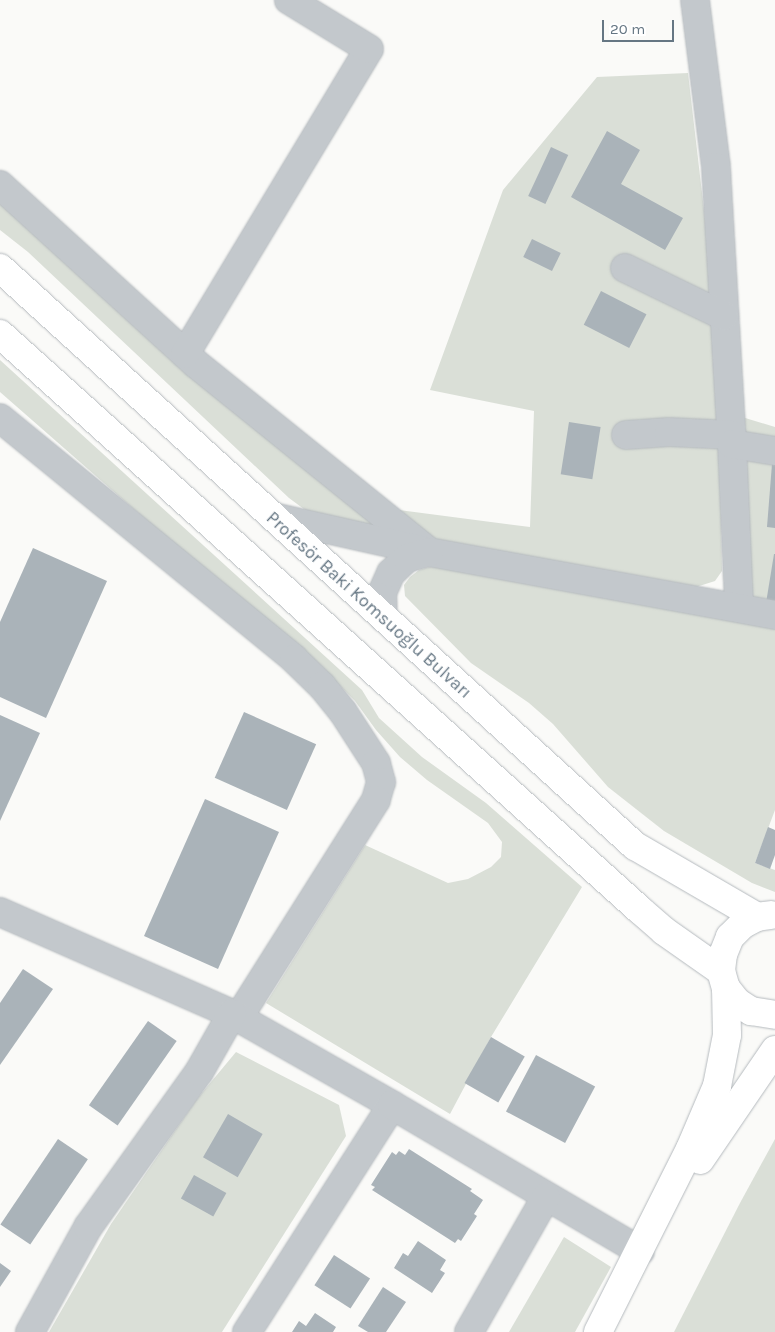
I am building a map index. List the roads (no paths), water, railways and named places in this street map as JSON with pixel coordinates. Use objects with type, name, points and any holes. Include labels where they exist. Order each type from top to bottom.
[{"type":"main road","name":"Profesör Baki Komsuoğlu Bulvarı","points":[[0,268],[635,846],[766,916]]},
{"type":"main road","points":[[0,334],[632,904],[724,979],[737,1002],[751,1012],[768,1016],[775,1015]]},
{"type":"main road","points":[[598,1332],[640,1252],[718,1086],[727,1035],[723,954],[730,938],[742,925],[766,916]]},
{"type":"main road","points":[[640,1252],[775,1050]]},
{"type":"street","points":[[185,354],[369,49],[289,0]]},
{"type":"street","points":[[695,0],[716,167],[732,440],[739,607]]},
{"type":"street","points":[[0,185],[185,354],[429,552]]},
{"type":"street","points":[[625,268],[724,316]]},
{"type":"street","points":[[0,418],[294,659],[322,686],[343,712],[376,763],[381,782],[376,800],[199,1072],[88,1227],[30,1332]]},
{"type":"street","points":[[626,435],[669,432],[732,440],[775,451]]},
{"type":"street","points":[[273,517],[429,552],[775,614]]},
{"type":"street","points":[[383,617],[382,594],[392,573],[407,558],[429,552]]},
{"type":"street","points":[[1,914],[235,1016],[392,1105],[640,1252]]},
{"type":"street","points":[[247,1332],[392,1105]]},
{"type":"street","points":[[468,1332],[546,1197]]}]
